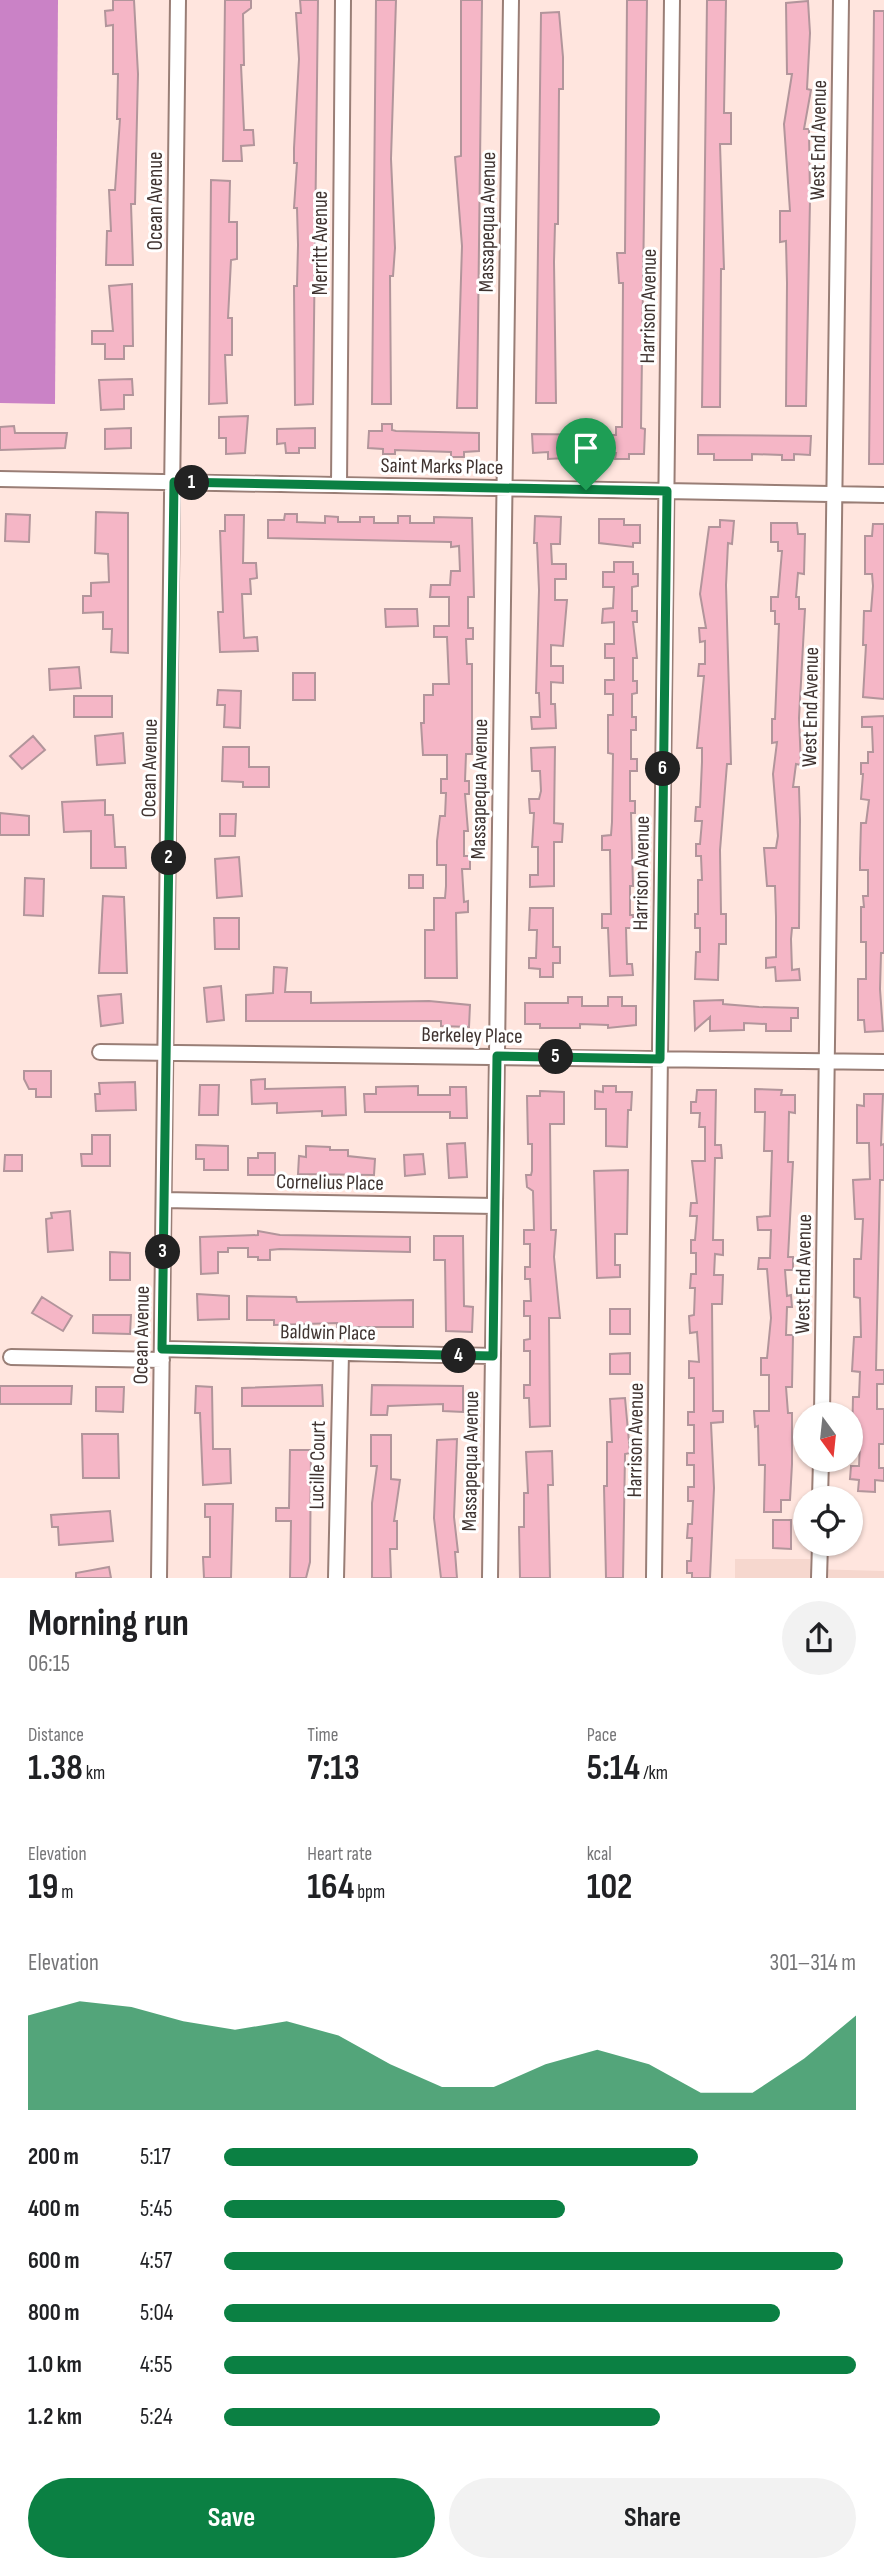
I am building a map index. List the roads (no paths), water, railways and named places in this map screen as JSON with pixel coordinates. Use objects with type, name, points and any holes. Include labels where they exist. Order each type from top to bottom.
[{"type":"street","name":"Ocean Avenue","points":[[159,1578],[178,0]]},
{"type":"street","name":"Merritt Avenue","points":[[339,485],[343,0]]},
{"type":"street","name":"Massapequa Avenue","points":[[490,1578],[511,0]]},
{"type":"street","name":"Harrison Avenue","points":[[654,1578],[672,0]]},
{"type":"street","name":"West End Avenue","points":[[822,1402],[841,0]]},
{"type":"street","name":"Saint Marks Place","points":[[0,479],[884,495]]},
{"type":"street","name":"Berkeley Place","points":[[100,1052],[884,1062]]},
{"type":"street","name":"Cornelius Place","points":[[164,1200],[495,1206]]},
{"type":"street","name":"Baldwin Place","points":[[11,1357],[341,1353],[493,1356]]},
{"type":"street","name":"Lucille Court","points":[[336,1578],[341,1353]]},
{"type":"street","points":[[819,1578],[820,1556]]}]
